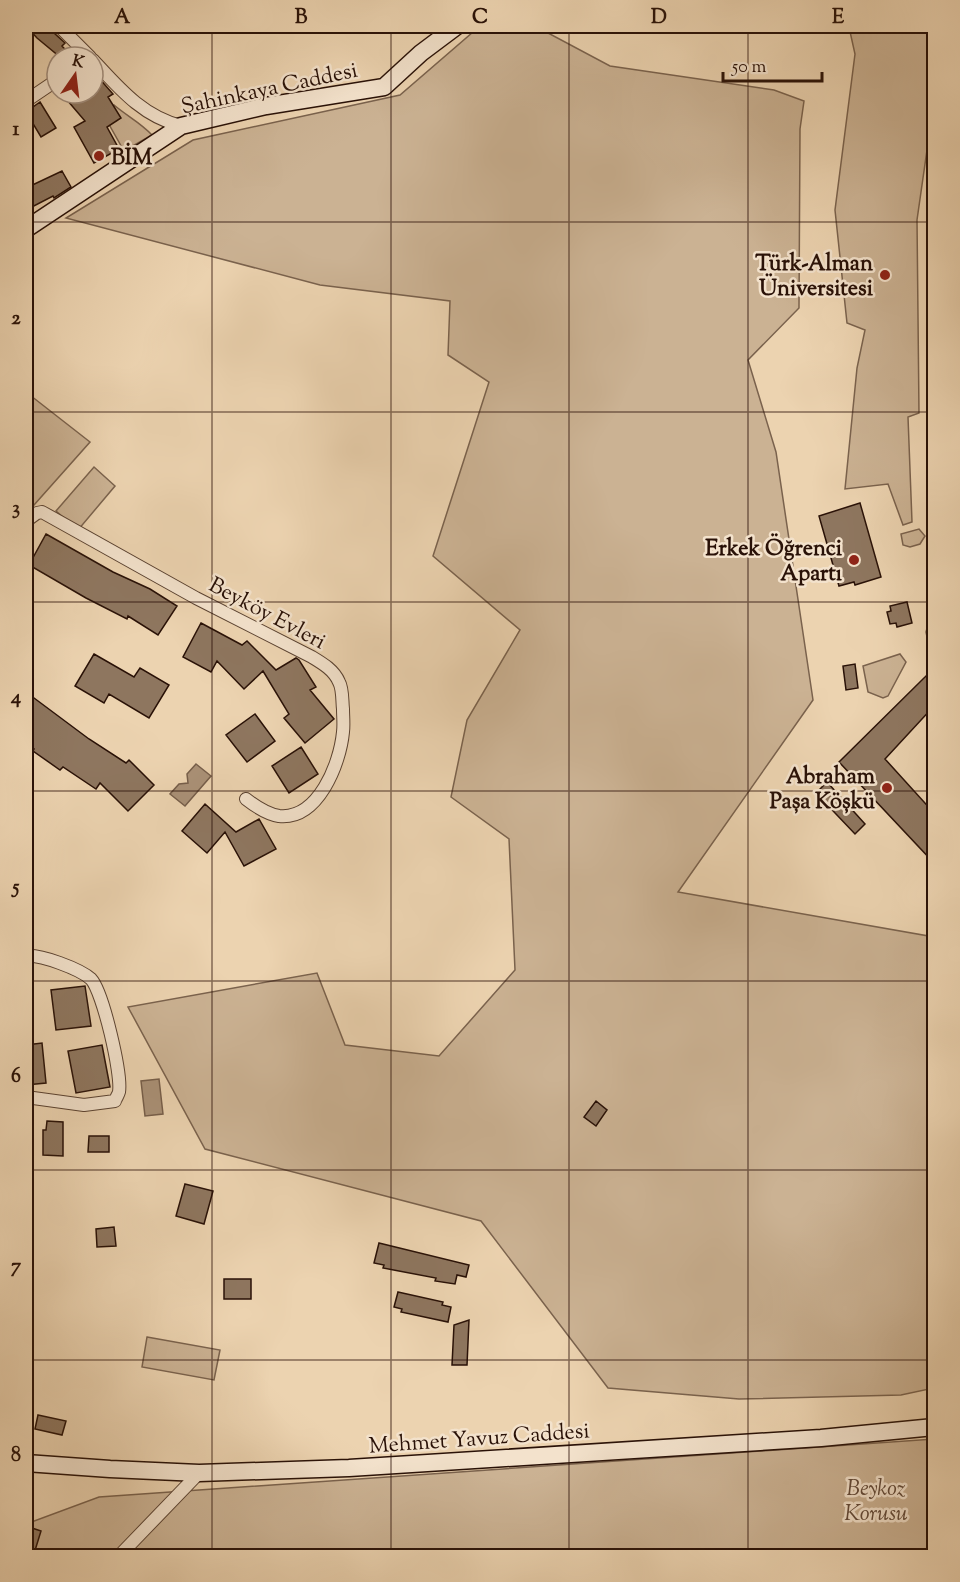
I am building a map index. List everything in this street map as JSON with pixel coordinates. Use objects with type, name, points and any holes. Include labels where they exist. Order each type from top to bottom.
[{"type":"street","points":[[59,26],[78,45]]},
{"type":"street","name":"Şahinkaya Caddesi","points":[[26,229],[181,126],[266,106],[384,87],[421,53],[457,26]]},
{"type":"street","points":[[105,73],[131,101],[166,122],[181,126]]},
{"type":"street","points":[[26,101],[45,88]]},
{"type":"street","name":"Beyköy Evleri","points":[[26,521],[42,512],[196,598],[312,657],[328,668],[339,681],[343,732],[335,764],[315,801],[297,813],[279,816],[259,808],[246,799]]},
{"type":"street","points":[[26,956],[35,955],[61,964],[91,980],[105,1010],[116,1062],[119,1092],[115,1101],[84,1105],[26,1097]]},
{"type":"street","name":"Mehmet Yavuz Caddesi","points":[[26,1463],[199,1473],[349,1468],[821,1438],[934,1427]]},
{"type":"street","points":[[119,1557],[199,1473]]},
{"type":"green space","points":[[480,26],[535,26],[610,66],[774,90],[804,101],[800,129],[799,308],[748,360],[776,452],[813,700],[678,892],[934,937],[934,1388],[901,1395],[739,1399],[608,1388],[481,1221],[205,1149],[128,1007],[317,973],[345,1045],[439,1056],[515,970],[509,839],[451,797],[467,720],[520,630],[433,556],[489,382],[448,355],[450,301],[320,285],[66,218],[193,140],[400,95]]},
{"type":"green space","name":"Türk-Alman Üniversitesi","points":[[836,26],[934,26],[934,101],[917,220],[919,413],[908,417],[912,522],[903,525],[888,484],[845,489],[857,368],[865,330],[847,323],[835,210],[855,54],[849,27]]},
{"type":"green space","points":[[114,105],[152,135],[124,151],[102,112]]},
{"type":"green space","points":[[26,392],[90,442],[26,514]]},
{"type":"green space","points":[[94,467],[115,486],[78,530],[56,511]]},
{"type":"green space","points":[[919,529],[925,536],[920,544],[910,547],[903,545],[901,534]]},
{"type":"green space","points":[[934,602],[934,665],[927,657],[929,646],[926,632]]},
{"type":"green space","points":[[900,654],[906,662],[888,696],[883,698],[868,692],[863,666]]},
{"type":"green space","points":[[147,1337],[220,1350],[214,1380],[142,1367]]},
{"type":"green space","name":"Beykoz Korusu","points":[[934,1439],[934,1556],[26,1556],[26,1524],[99,1497]]},
{"type":"shaded area","points":[[196,764],[211,776],[185,806],[170,794],[179,784],[188,783],[187,774]]},
{"type":"shaded area","points":[[159,1079],[163,1114],[145,1116],[141,1081]]},
{"type":"building","points":[[26,26],[51,26],[53,32],[65,43],[45,45]]},
{"type":"building","points":[[105,85],[113,94],[108,97],[121,118],[107,127],[119,149],[94,163],[74,127],[85,121],[71,105],[105,105]]},
{"type":"building","points":[[40,102],[56,128],[41,137],[26,112]]},
{"type":"building","points":[[62,171],[71,187],[54,198],[53,196],[30,208],[26,200],[26,188]]},
{"type":"building","name":"Erkek Öğrenci Apartı","points":[[860,503],[881,577],[855,585],[854,582],[839,586],[819,516]]},
{"type":"building","points":[[46,534],[113,572],[150,589],[177,606],[158,635],[128,616],[127,619],[86,598],[29,565]]},
{"type":"building","points":[[907,602],[912,623],[897,627],[896,623],[890,624],[887,612],[891,611],[890,606]]},
{"type":"building","points":[[201,623],[242,645],[247,641],[276,670],[296,658],[299,660],[316,687],[310,690],[334,719],[305,743],[284,718],[289,714],[263,671],[244,689],[217,661],[211,672],[183,657]]},
{"type":"building","points":[[94,654],[134,677],[140,668],[169,685],[149,718],[109,694],[104,703],[75,686]]},
{"type":"building","points":[[855,664],[858,688],[846,690],[843,666]]},
{"type":"building","name":"Abraham Paşa Köşkü","points":[[927,675],[934,683],[934,706],[885,759],[934,813],[934,863],[839,762]]},
{"type":"building","points":[[26,692],[89,739],[126,763],[129,760],[154,785],[128,811],[100,783],[96,789],[63,767],[60,770],[33,751],[34,749],[26,742]]},
{"type":"building","points":[[255,714],[275,741],[247,762],[226,735]]},
{"type":"building","points":[[301,747],[318,774],[289,793],[272,766]]},
{"type":"building","points":[[827,782],[865,824],[855,834],[816,793]]},
{"type":"building","points":[[205,804],[236,832],[259,819],[276,849],[244,866],[225,832],[207,853],[182,831]]},
{"type":"building","points":[[85,986],[91,1026],[56,1030],[51,990]]},
{"type":"building","points":[[42,1043],[46,1083],[26,1085],[26,1045]]},
{"type":"building","points":[[102,1045],[110,1087],[76,1093],[68,1051]]},
{"type":"building","points":[[596,1101],[607,1110],[596,1126],[584,1117]]},
{"type":"building","points":[[47,1121],[63,1122],[63,1156],[43,1155],[43,1130],[46,1130]]},
{"type":"building","points":[[89,1136],[109,1136],[109,1152],[88,1152]]},
{"type":"building","points":[[185,1184],[213,1191],[204,1224],[176,1216]]},
{"type":"building","points":[[114,1227],[116,1246],[97,1247],[96,1229]]},
{"type":"building","points":[[379,1243],[469,1265],[466,1277],[457,1275],[455,1284],[383,1268],[384,1265],[374,1263]]},
{"type":"building","points":[[224,1279],[251,1279],[251,1299],[224,1299]]},
{"type":"building","points":[[398,1292],[443,1302],[442,1305],[451,1307],[448,1322],[401,1312],[402,1309],[394,1307]]},
{"type":"building","points":[[469,1320],[467,1365],[452,1365],[454,1325]]},
{"type":"building","points":[[38,1415],[66,1421],[62,1435],[35,1429]]},
{"type":"building","points":[[26,1526],[41,1531],[33,1557],[26,1557]]},
{"type":"place","name":"BİM","points":[[99,156]]},
{"type":"place","name":"Türk-Alman Üniversitesi","points":[[885,275]]},
{"type":"place","name":"Erkek Öğrenci Apartı","points":[[854,560]]},
{"type":"place","name":"Abraham Paşa Köşkü","points":[[887,788]]}]
